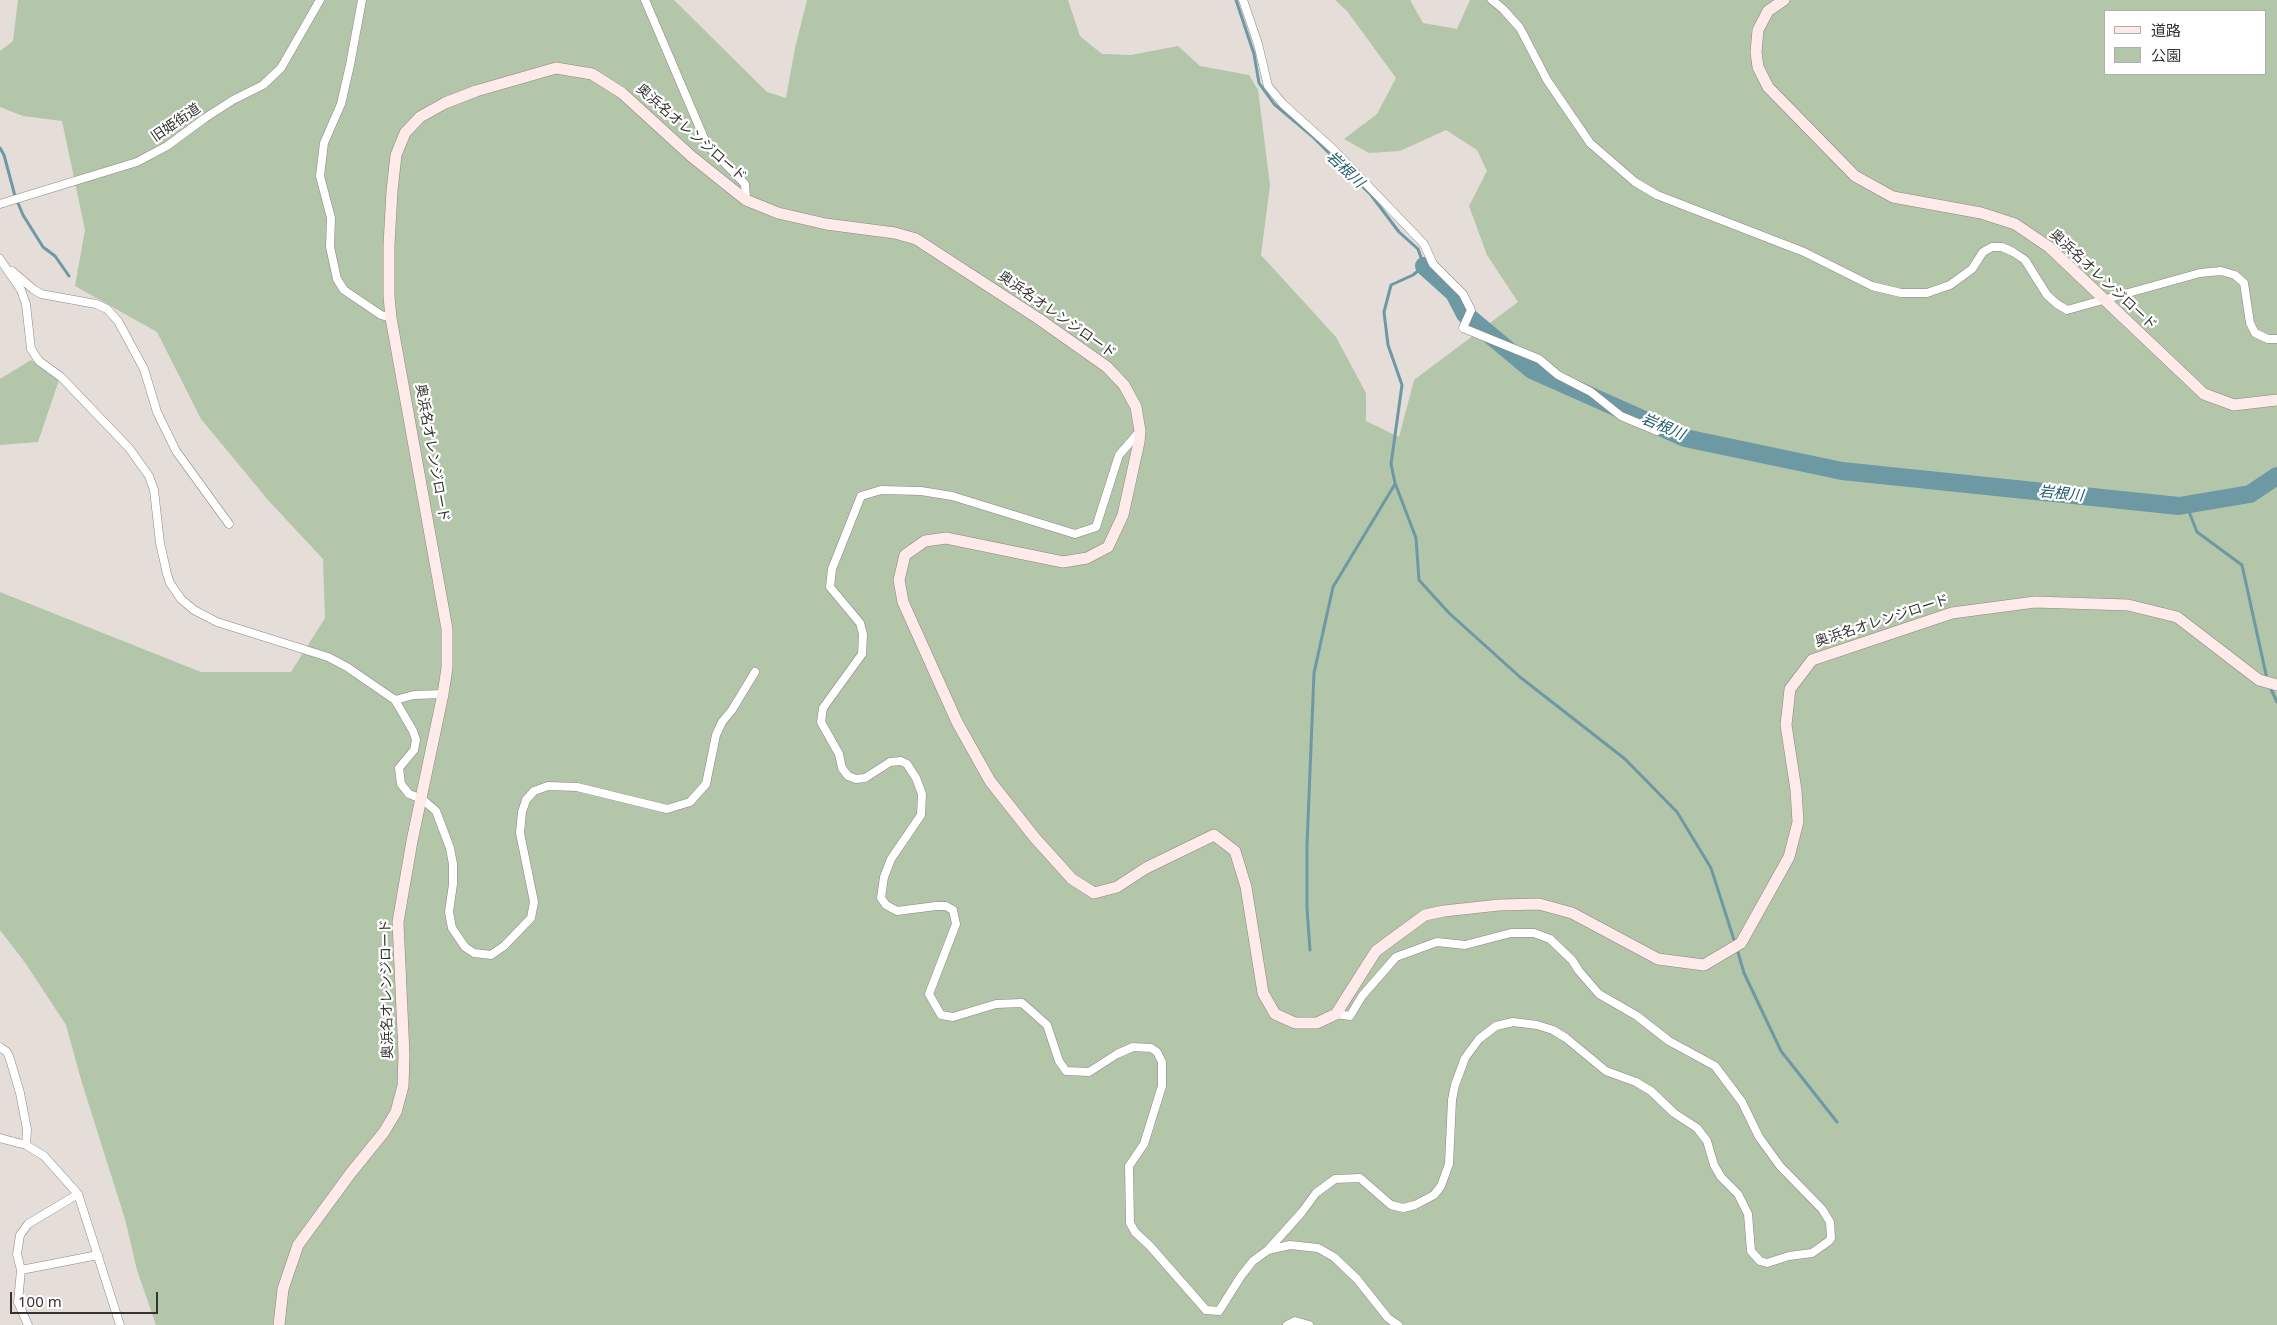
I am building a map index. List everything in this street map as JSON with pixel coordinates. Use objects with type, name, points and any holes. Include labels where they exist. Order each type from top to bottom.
[{"type":"street","name":"旧姫街道","points":[[0,204],[137,162],[167,146],[204,118],[233,100],[263,85],[281,68],[320,0]]},
{"type":"street","points":[[362,0],[340,104],[324,143],[320,176],[331,218],[330,247],[337,279],[344,290],[381,315],[391,318]]},
{"type":"street","points":[[645,0],[707,145],[745,184],[746,200]]},
{"type":"street","points":[[1243,0],[1258,44],[1268,86],[1283,104],[1333,149],[1424,244],[1433,264],[1462,294],[1471,310],[1463,328],[1539,359],[1558,375],[1591,392],[1621,416],[1657,432]]},
{"type":"street","points":[[1492,0],[1520,28],[1547,80],[1590,144],[1635,182],[1657,195],[1804,252],[1872,286],[1901,293],[1927,293],[1950,285],[1972,269],[1983,252],[1992,247],[2002,247],[2025,260],[2047,295],[2057,304],[2068,310],[2200,273],[2221,271],[2235,275],[2244,283],[2250,323],[2255,333],[2268,339],[2277,339]]},
{"type":"street","name":"奥浜名オレンジロード","points":[[1784,0],[1768,11],[1758,30],[1756,52],[1758,66],[1768,87],[1855,176],[1893,197],[1981,213],[2016,224],[2049,247],[2204,394],[2234,406],[2277,400]]},
{"type":"street","name":"奥浜名オレンジロード","points":[[279,1325],[283,1289],[298,1245],[350,1174],[384,1132],[396,1112],[403,1086],[404,1055],[398,922],[412,841],[443,694],[447,668],[447,629],[391,318],[389,245],[396,155],[405,133],[420,117],[445,103],[476,91],[556,68],[592,74],[622,93],[691,156],[746,200],[778,213],[826,224],[895,233],[916,239],[1010,299],[1107,367],[1124,385],[1136,407],[1140,431],[1123,515],[1108,547],[1087,558],[1063,562],[946,538],[925,541],[905,555],[899,580],[903,602],[957,722],[990,781],[1035,838],[1072,879],[1094,893],[1117,887],[1146,868],[1214,835],[1235,851],[1246,887],[1263,993],[1275,1014],[1295,1023],[1317,1023],[1336,1014],[1376,951],[1425,915],[1444,911],[1499,905],[1539,904],[1572,913],[1658,959],[1704,965],[1741,943],[1789,857],[1798,822],[1796,790],[1786,725],[1790,689],[1812,660],[1952,613],[2035,602],[2128,605],[2177,617],[2259,680],[2277,685]]},
{"type":"street","points":[[1,261],[33,290],[41,294],[80,300],[107,308],[118,321],[144,369],[157,412],[176,451],[229,524]]},
{"type":"street","points":[[1,261],[21,290],[26,304],[31,349],[39,361],[62,377],[129,448],[149,476],[154,490],[160,543],[167,574],[170,583],[181,599],[194,610],[217,622],[328,657],[347,667],[395,700],[414,731],[416,740],[414,750],[399,768],[401,784],[409,794],[422,799],[436,811],[450,848],[453,884],[449,912],[452,928],[465,947],[474,953],[491,954],[504,946],[527,924],[534,908],[520,834],[522,812],[526,800],[534,791],[548,786],[578,787],[667,809],[690,802],[706,784],[716,735],[722,722],[732,710],[755,672]]},
{"type":"street","points":[[1140,431],[1119,455],[1096,527],[1075,534],[952,496],[921,491],[881,490],[861,496],[832,569],[830,587],[860,623],[863,634],[862,654],[824,708],[821,722],[839,754],[842,768],[848,776],[856,779],[865,778],[890,762],[901,761],[907,764],[916,778],[922,794],[921,815],[891,859],[884,877],[882,898],[886,905],[897,911],[936,906],[946,906],[953,910],[956,924],[929,994],[941,1015],[953,1017],[996,1004],[1022,1003],[1047,1025],[1059,1061],[1066,1071],[1089,1072],[1117,1054],[1133,1047],[1151,1048],[1157,1052],[1162,1062],[1162,1086],[1144,1144],[1129,1166],[1130,1223],[1206,1310],[1219,1311],[1253,1261],[1268,1250],[1302,1212],[1316,1193],[1335,1179],[1360,1178],[1391,1205],[1403,1208],[1415,1205],[1434,1195],[1441,1186],[1449,1164],[1452,1100],[1455,1085],[1465,1058],[1478,1039],[1496,1026],[1513,1022],[1537,1025],[1566,1038],[1606,1071],[1636,1082],[1651,1091],[1674,1113],[1698,1128],[1707,1141],[1714,1166],[1721,1177],[1738,1194],[1748,1214],[1752,1250],[1760,1260],[1767,1263],[1789,1256],[1812,1253],[1829,1242],[1831,1238],[1830,1222],[1822,1209],[1780,1166],[1759,1138],[1742,1102],[1715,1066],[1669,1041],[1637,1016],[1600,994],[1579,971],[1572,960],[1550,939],[1534,934],[1511,933],[1465,945],[1436,942],[1396,957],[1362,996],[1350,1016],[1336,1014]]},
{"type":"street","points":[[395,700],[414,695],[443,694]]},
{"type":"street","points":[[0,1047],[7,1052],[20,1093],[27,1129],[26,1145]]},
{"type":"street","points":[[0,1138],[26,1145],[44,1156],[78,1194],[120,1325]]},
{"type":"street","points":[[28,1325],[18,1302],[21,1270],[17,1254],[20,1235],[28,1224],[78,1194]]},
{"type":"street","points":[[1268,1250],[1290,1245],[1318,1248],[1334,1257],[1357,1279],[1388,1318],[1398,1325]]},
{"type":"street","points":[[21,1270],[98,1255]]},
{"type":"street","points":[[1287,1325],[1295,1321],[1309,1325]]},
{"type":"green space","points":[[18,0],[674,0],[767,92],[786,98],[795,48],[807,0],[1068,0],[1080,36],[1102,54],[1131,55],[1178,46],[1200,66],[1249,75],[1258,90],[1270,185],[1261,255],[1336,337],[1366,393],[1366,421],[1399,437],[1414,380],[1518,302],[1487,255],[1469,206],[1487,171],[1477,150],[1446,130],[1400,151],[1369,153],[1344,139],[1377,114],[1396,78],[1347,11],[1335,0],[1410,0],[1423,23],[1457,29],[1470,0],[2277,0],[2277,1325],[156,1325],[137,1270],[125,1219],[82,1083],[66,1025],[26,964],[0,930],[0,592],[201,672],[291,672],[325,618],[323,559],[268,500],[201,419],[157,332],[75,286],[85,230],[62,121],[23,116],[0,107],[0,51],[13,41]]},
{"type":"green space","points":[[31,360],[59,380],[38,442],[0,445],[0,379]]},
{"type":"waterway","points":[[1236,0],[1254,54],[1259,83],[1274,104],[1312,136],[1371,195],[1399,232],[1418,249],[1424,266],[1413,275],[1391,285],[1384,312],[1388,345],[1402,385],[1391,464],[1395,483],[1416,538],[1419,580],[1449,613],[1520,677],[1625,759],[1677,812],[1711,868],[1735,943]]},
{"type":"waterway","points":[[0,148],[4,155],[15,196],[23,215],[43,247],[55,256],[69,276]]},
{"type":"waterway","name":"岩根川","points":[[1424,266],[1454,293],[1465,314],[1532,370],[1685,438],[1842,471],[2179,506],[2250,494],[2277,476]]},
{"type":"waterway","points":[[1310,950],[1307,908],[1307,845],[1314,673],[1333,587],[1395,484]]},
{"type":"waterway","points":[[2186,504],[2197,532],[2242,565],[2267,679]]},
{"type":"waterway","points":[[2270,687],[2277,702]]},
{"type":"waterway","points":[[1737,949],[1744,973],[1781,1051],[1837,1122]]}]
